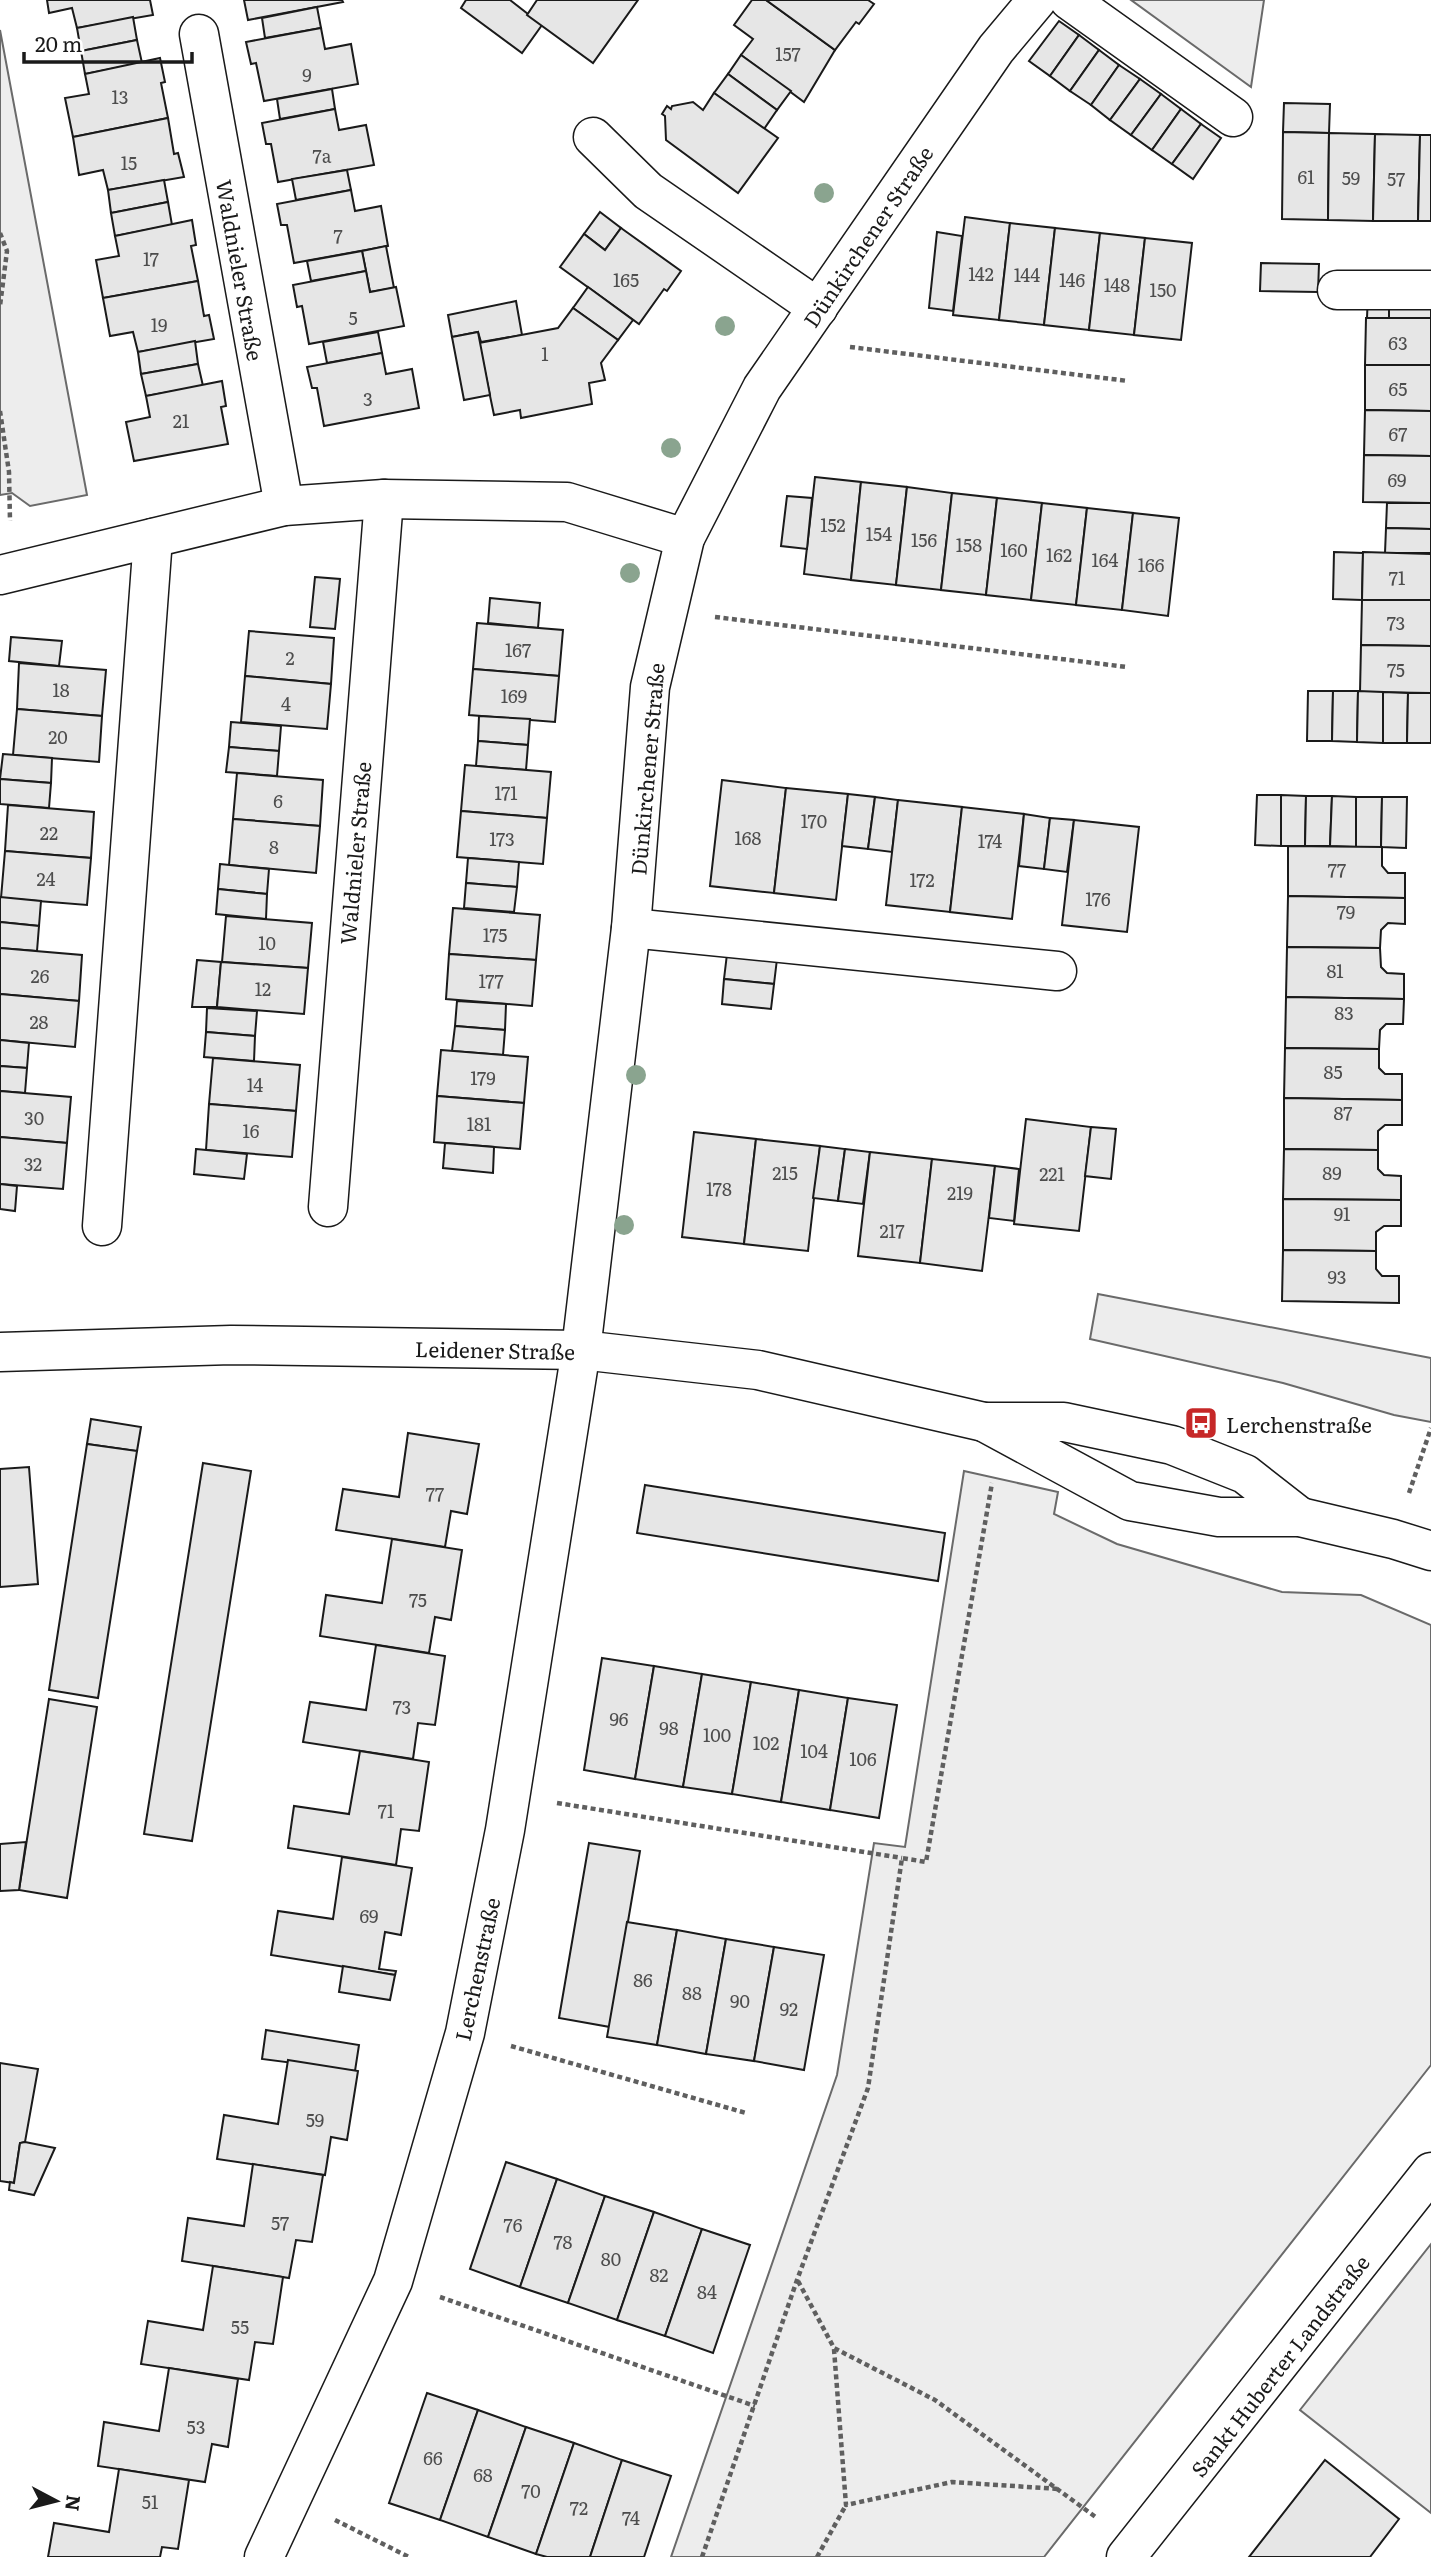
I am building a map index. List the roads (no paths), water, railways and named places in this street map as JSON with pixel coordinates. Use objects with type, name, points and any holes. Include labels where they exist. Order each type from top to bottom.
[{"type":"street","name":"Dünkirchener Straße","points":[[581,1350],[631,928],[650,687],[685,538],[762,388],[996,49],[1037,0]]},
{"type":"street","points":[[1069,0],[1233,117]]},
{"type":"street","name":"Waldnieler Straße","points":[[199,34],[284,506]]},
{"type":"street","points":[[593,137],[648,191],[818,308]]},
{"type":"street","points":[[1337,290],[1431,290]]},
{"type":"street","points":[[5,575],[284,506],[384,499],[567,502],[685,538]]},
{"type":"street","name":"Waldnieler Straße","points":[[328,1207],[384,499]]},
{"type":"street","points":[[102,1226],[153,538]]},
{"type":"street","points":[[631,928],[1057,971]]},
{"type":"street","name":"Leidener Straße","points":[[0,1352],[231,1345],[581,1350],[758,1370],[992,1428],[1130,1501],[1219,1517],[1300,1517],[1394,1539],[1431,1552]]},
{"type":"street","name":"Lerchenstraße","points":[[264,2557],[393,2281],[465,2033],[510,1795],[581,1350]]},
{"type":"street","name":"Leidener Straße","points":[[992,1428],[1064,1422],[1172,1445],[1245,1474],[1300,1517]]},
{"type":"street","name":"Sankt Huberter Landstraße","points":[[1130,2552],[1431,2172]]},
{"type":"place","name":"Lerchenstraße","points":[[1201,1423]]}]
